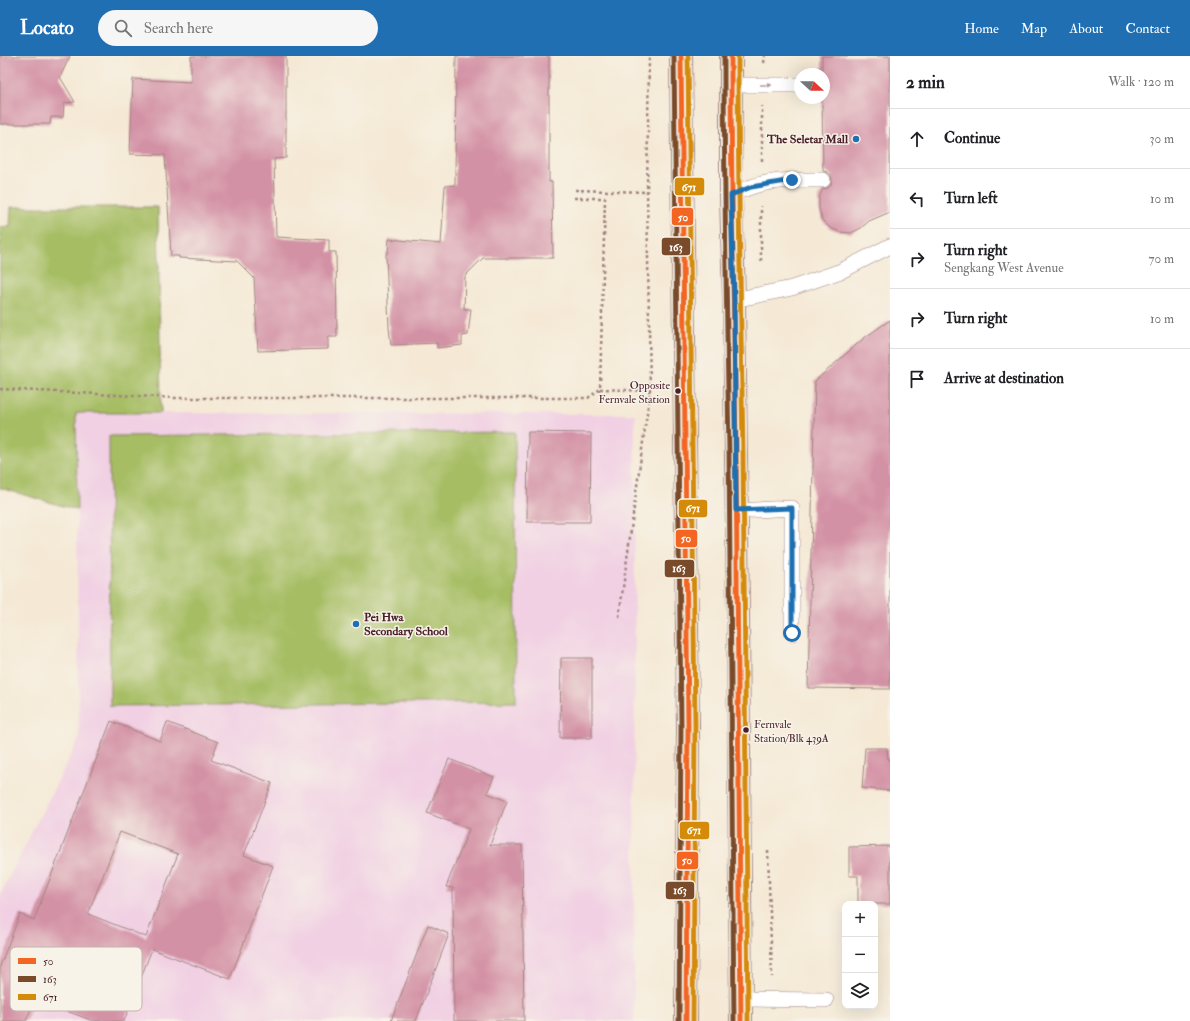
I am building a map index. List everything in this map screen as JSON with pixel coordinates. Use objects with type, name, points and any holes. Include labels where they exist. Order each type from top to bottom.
[{"type":"main road","points":[[681,56],[688,725],[686,1021]]},
{"type":"main road","points":[[731,56],[731,195],[734,300],[741,1021]]},
{"type":"lane","points":[[731,85],[794,85]]},
{"type":"lane","points":[[731,195],[762,184],[792,180],[823,180]]},
{"type":"lane","points":[[734,300],[792,288],[841,271],[890,246]]},
{"type":"lane","points":[[736,510],[792,508],[792,633]]},
{"type":"lane","points":[[741,999],[826,1000]]},
{"type":"path","points":[[619,617],[650,391],[647,192],[649,56]]},
{"type":"path","points":[[575,190],[647,192]]},
{"type":"path","points":[[574,198],[605,198],[600,390]]},
{"type":"path","points":[[0,388],[175,398],[588,398],[600,390],[650,391]]},
{"type":"shaded area","name":"Pei Hwa Secondary School","points":[[76,413],[635,414],[634,1021],[0,1021],[0,895],[79,739]]},
{"type":"green space","points":[[11,207],[158,207],[161,413],[76,413],[77,510],[0,488],[0,227],[10,227]]},
{"type":"green space","points":[[515,432],[516,702],[110,706],[109,436]]},
{"type":"building","points":[[0,56],[70,56],[60,77],[75,102],[64,103],[63,117],[51,117],[50,124],[0,124]]},
{"type":"building","points":[[191,56],[286,56],[286,158],[274,159],[276,237],[329,240],[329,252],[336,252],[337,337],[328,337],[328,349],[258,351],[254,278],[237,261],[179,258],[179,256],[171,256],[165,155],[130,154],[133,79],[191,82]]},
{"type":"building","points":[[456,56],[549,56],[549,182],[552,182],[553,258],[483,258],[465,276],[464,309],[471,309],[468,335],[462,336],[462,345],[437,348],[437,343],[391,345],[386,254],[388,253],[389,239],[441,244],[445,186],[455,185]]},
{"type":"building","name":"The Seletar Mall","points":[[822,56],[890,56],[890,212],[869,221],[861,228],[851,233],[840,232],[830,228],[822,220],[819,209],[819,198],[823,189],[828,188],[831,185],[832,180],[831,175],[823,171],[822,104],[830,104],[830,68],[822,68]]},
{"type":"building","points":[[890,320],[890,689],[808,688],[815,381],[864,338]]},
{"type":"building","points":[[528,432],[591,433],[590,522],[527,522]]},
{"type":"building","points":[[561,658],[592,658],[592,738],[560,738]]},
{"type":"building","points":[[111,721],[160,741],[167,722],[218,742],[211,760],[272,783],[244,855],[273,866],[230,979],[152,949],[142,975],[142,947],[10,947],[10,1011],[30,1011],[26,1021],[0,1021],[0,966],[20,914],[34,920]],"holes":[[[120,832],[178,854],[146,937],[88,914]]]},
{"type":"building","points":[[865,748],[887,748],[888,759],[890,759],[890,791],[862,788]]},
{"type":"building","points":[[449,759],[494,777],[487,793],[507,801],[490,845],[522,845],[524,1021],[454,1021],[453,888],[446,887],[469,829],[427,813]]},
{"type":"building","points":[[890,846],[890,904],[878,904],[878,901],[858,901],[858,876],[849,876],[849,847]]},
{"type":"building","points":[[428,925],[449,934],[416,1021],[391,1021]]},
{"type":"building","points":[[67,1011],[128,1011],[124,1021],[93,1021]]},
{"type":"transit line","name":"163","points":[[674,56],[681,725],[679,1021]]},
{"type":"transit line","name":"50","points":[[681,56],[688,725],[686,1021]]},
{"type":"transit line","name":"671","points":[[688,56],[695,725],[693,1021]]},
{"type":"transit line","name":"163","points":[[724,56],[734,1021]]},
{"type":"transit line","name":"50","points":[[731,56],[741,1021]]},
{"type":"transit line","name":"671","points":[[738,56],[748,1021]]},
{"type":"place","name":"The Seletar Mall","points":[[856,139]]},
{"type":"place","name":"Opposite Fernvale Station","points":[[678,391]]},
{"type":"place","name":"Pei Hwa Secondary School","points":[[356,624]]},
{"type":"place","name":"Fernvale Station/Blk 439A","points":[[746,730]]},
{"type":"route","points":[[792,180],[762,184],[731,195],[734,300],[736,510],[792,508],[792,633]]}]
